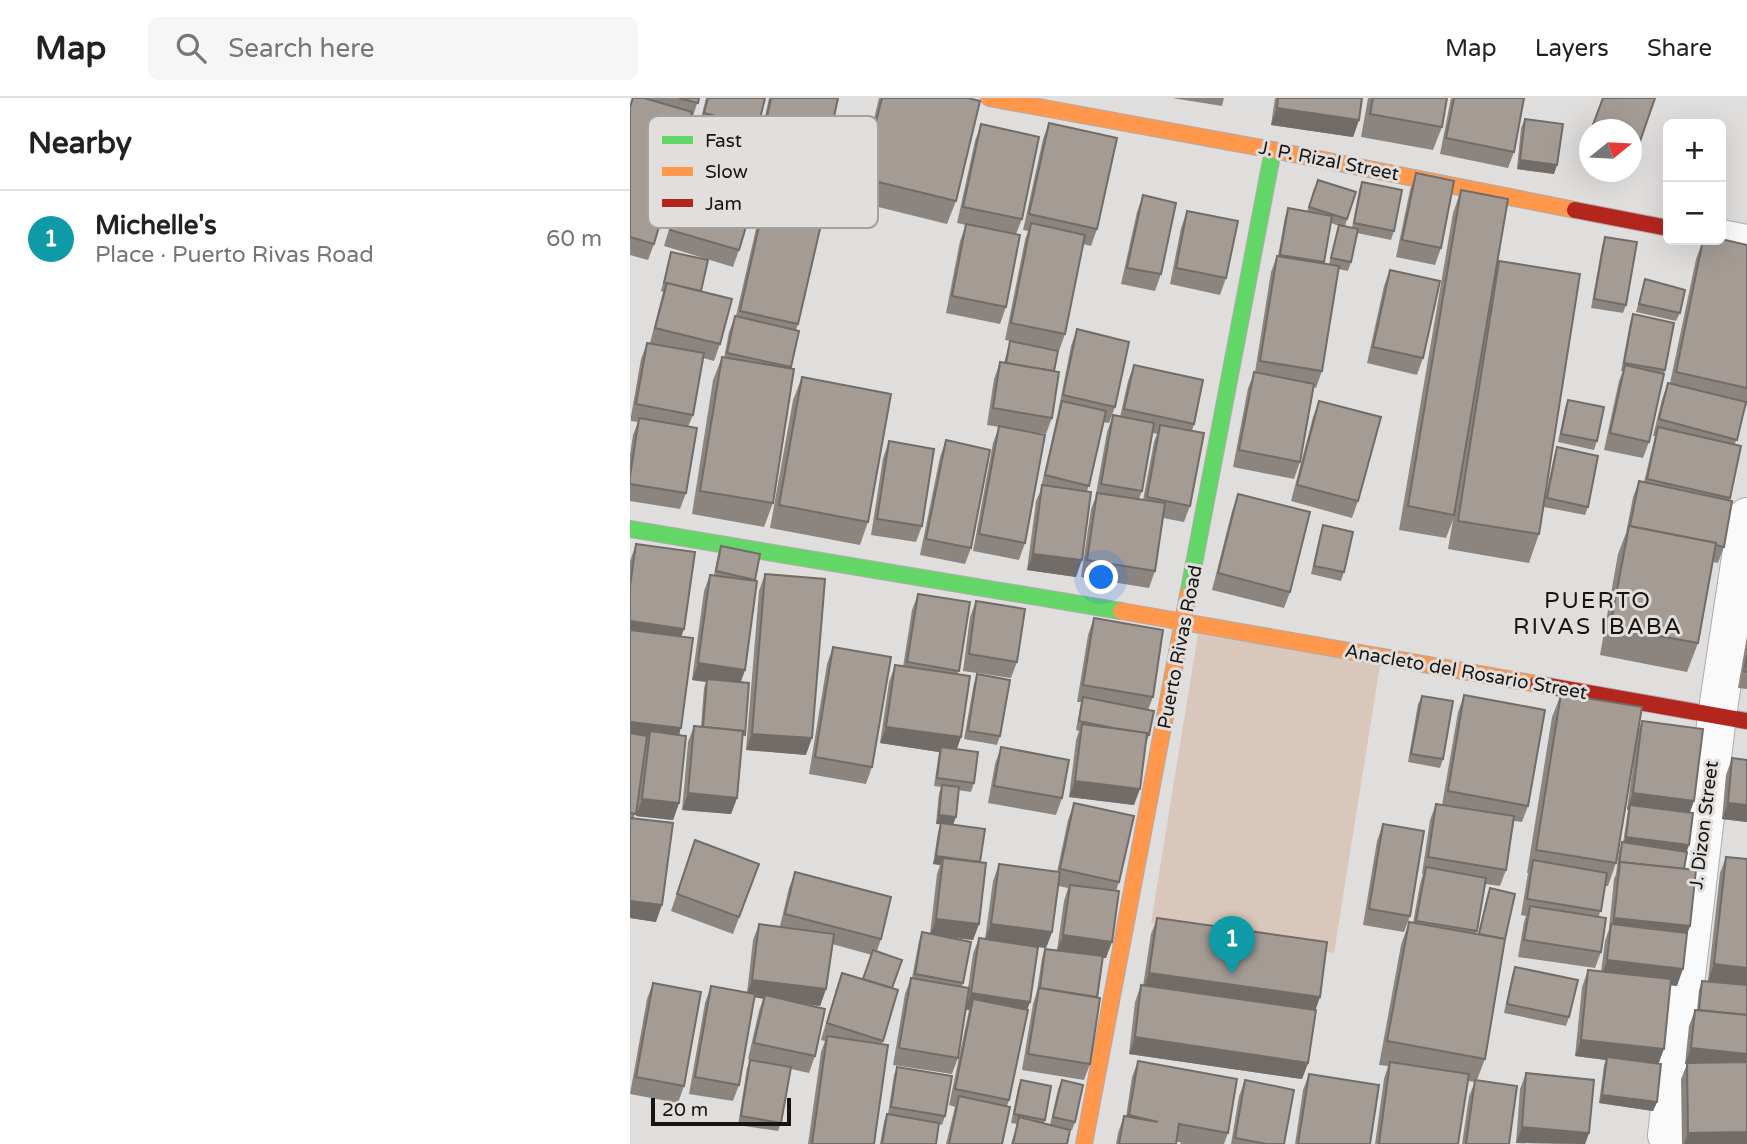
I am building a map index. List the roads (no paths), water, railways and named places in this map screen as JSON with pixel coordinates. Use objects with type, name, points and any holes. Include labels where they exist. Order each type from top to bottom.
[{"type":"street","name":"J. P. Rizal Street","points":[[989,98],[1273,150],[1663,227]]},
{"type":"street","name":"Puerto Rivas Road","points":[[1084,1144],[1273,150]]},
{"type":"street","points":[[1726,240],[1747,244]]},
{"type":"street","name":"J. Dizon Street","points":[[1667,1135],[1732,718],[1747,517]]},
{"type":"street","name":"Anacleto del Rosario Street","points":[[630,529],[1185,622],[1732,718]]},
{"type":"place","name":"Michelle's","points":[[1232,974]]},
{"type":"district","name":"PUERTO RIVAS IBABA","points":[[1598,614]]}]
